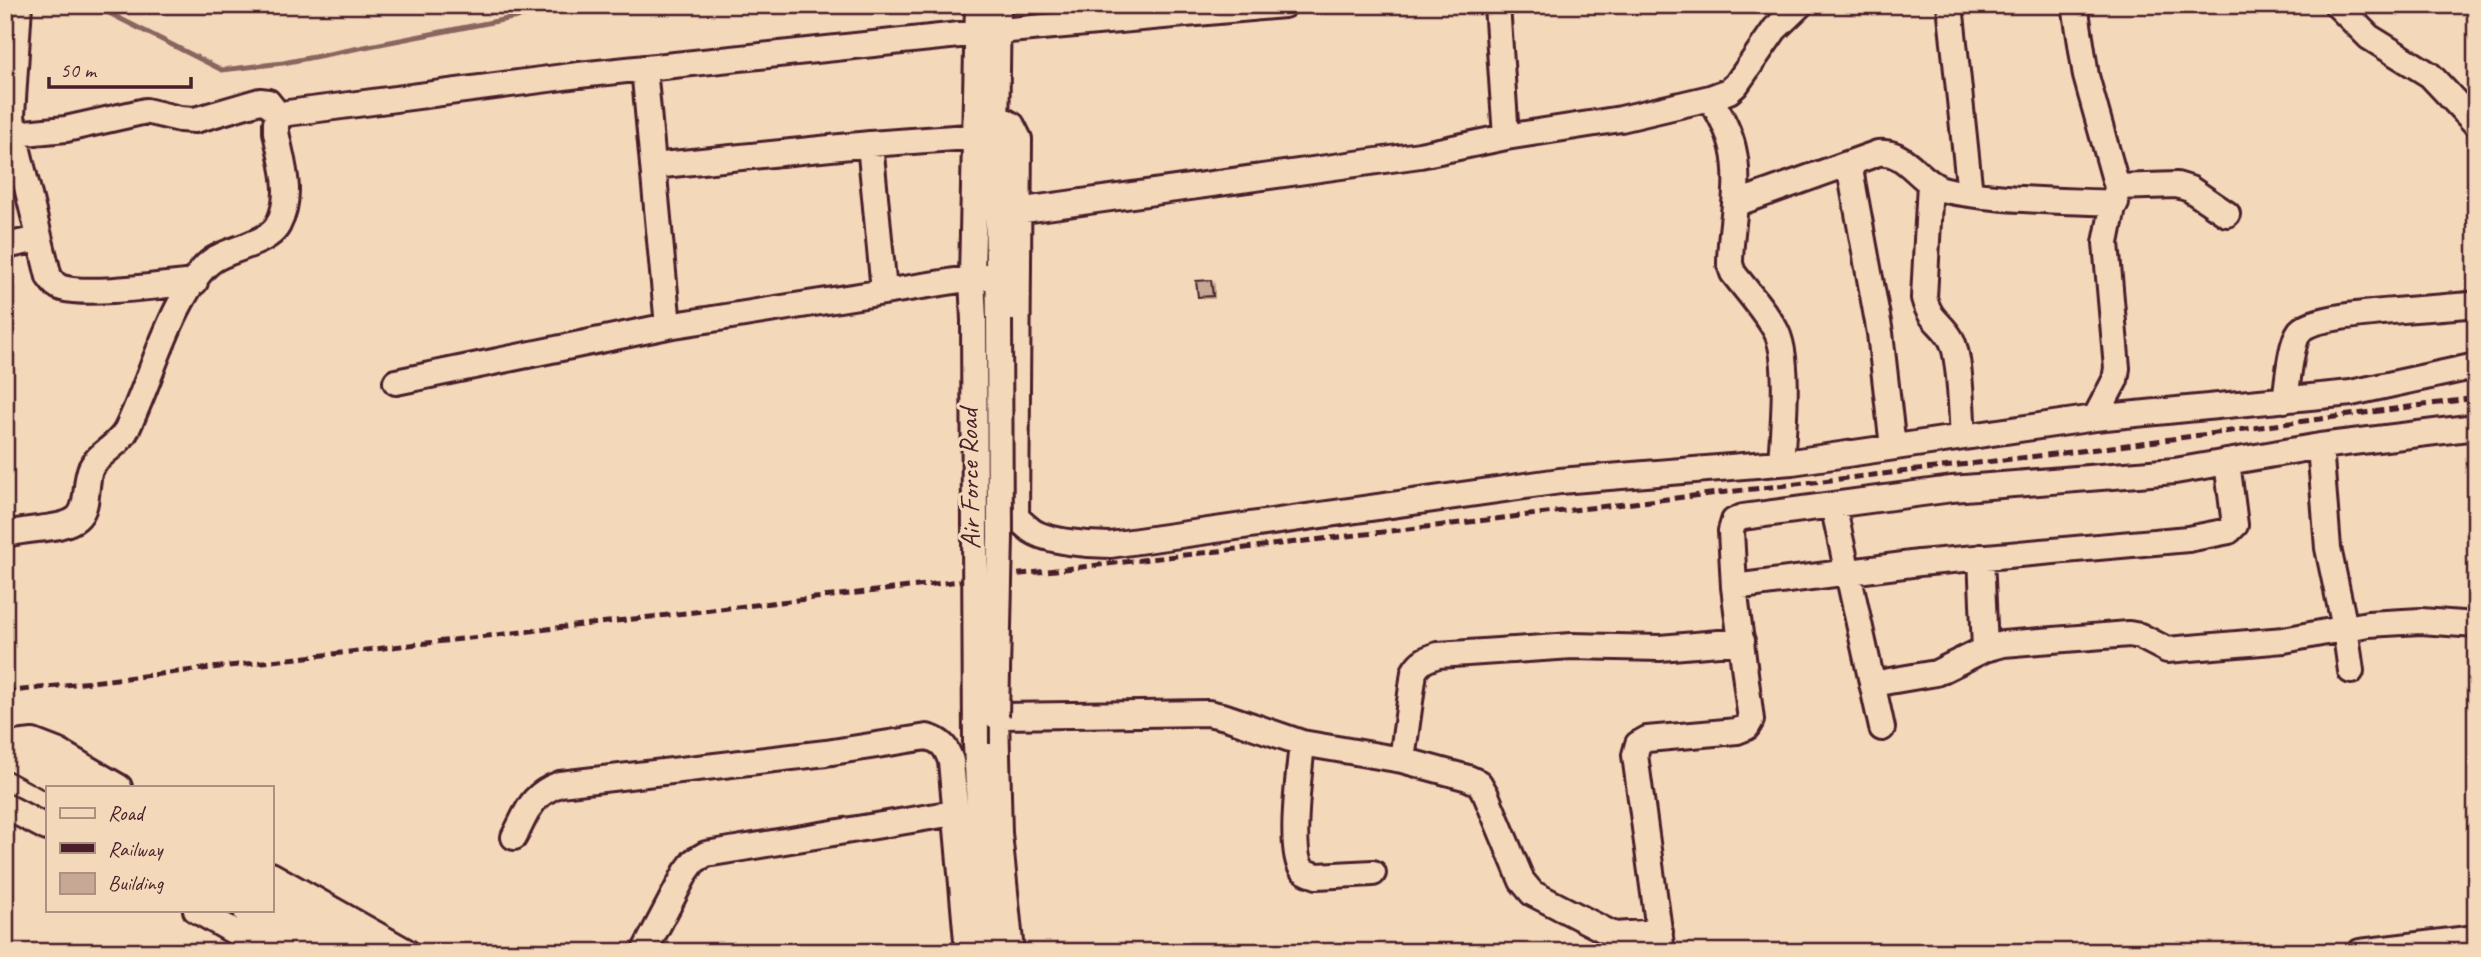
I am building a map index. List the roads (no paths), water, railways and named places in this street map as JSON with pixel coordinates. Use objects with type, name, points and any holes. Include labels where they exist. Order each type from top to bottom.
[{"type":"main road","points":[[5,747],[73,786]]},
{"type":"main road","points":[[5,773],[46,796]]},
{"type":"main road","points":[[273,897],[394,950]]},
{"type":"main road","points":[[254,912],[324,952]]},
{"type":"street","points":[[19,5],[10,121],[49,277],[60,287],[95,289],[195,282]]},
{"type":"street","name":"Air Force Road","points":[[978,5],[988,33],[989,129],[999,274],[996,716],[999,833],[1011,952]]},
{"type":"street","name":"Air Force Road","points":[[988,33],[998,5]]},
{"type":"street","points":[[5,535],[66,524],[77,519],[83,511],[89,472],[95,459],[125,433],[176,313],[195,282],[216,257],[267,236],[278,226],[288,191],[275,132],[279,116],[644,68],[1284,5]]},
{"type":"street","points":[[1497,5],[1506,137]]},
{"type":"street","points":[[1017,211],[1420,155],[1506,137],[1621,119],[1710,98],[1736,85],[1775,29],[1800,5]]},
{"type":"street","points":[[1950,5],[1970,194]]},
{"type":"street","points":[[2075,5],[2086,76],[2116,195],[2106,243],[2117,368],[2115,380],[2095,418]]},
{"type":"street","points":[[2337,5],[2369,37],[2430,75],[2476,124]]},
{"type":"street","points":[[644,68],[668,326]]},
{"type":"street","points":[[1710,98],[1726,126],[1734,149],[1735,204],[1730,264],[1733,273],[1776,330],[1780,341],[1785,393],[1782,463]]},
{"type":"street","points":[[10,121],[66,129],[146,111],[180,120],[195,120],[260,101],[268,102],[279,116]]},
{"type":"street","points":[[653,166],[870,144],[1012,125],[1019,139],[1017,517]]},
{"type":"street","name":"Air Force Road","points":[[989,129],[972,278],[976,744],[982,871],[991,952]]},
{"type":"street","points":[[870,144],[884,291]]},
{"type":"street","points":[[1735,204],[1878,153],[1888,152],[1897,155],[1930,183],[1942,189],[2017,200],[2116,195],[2177,185],[2190,189],[2227,214]]},
{"type":"street","points":[[1849,164],[1880,333],[1893,447]]},
{"type":"street","points":[[1930,183],[1924,298],[1928,312],[1951,338],[1956,354],[1963,437]]},
{"type":"street","points":[[5,246],[39,239]]},
{"type":"street","points":[[396,382],[668,326],[999,274]]},
{"type":"street","points":[[2285,400],[2296,338],[2305,326],[2345,316],[2476,304]]},
{"type":"street","points":[[999,500],[1041,535],[1093,545],[1110,545],[1560,481],[1782,463],[2095,418],[2351,393],[2476,366]]},
{"type":"street","points":[[996,716],[1208,713],[1302,743],[1402,760],[1468,778],[1479,783],[1486,795],[1522,881],[1532,893],[1614,935],[1661,942],[1635,755],[1638,744],[1647,739],[1737,731],[1746,727],[1751,720],[1734,587],[1731,531],[1734,521],[1743,517],[1952,489],[2175,471],[2320,446],[2476,427]]},
{"type":"street","points":[[2320,446],[2328,548],[2351,671]]},
{"type":"street","points":[[1734,587],[1919,563],[2188,539],[2230,531],[2235,525],[2236,516],[2227,462]]},
{"type":"street","points":[[1833,505],[1882,729]]},
{"type":"street","points":[[1981,557],[1986,649]]},
{"type":"street","points":[[1872,684],[1936,673],[1986,649],[2003,644],[2129,634],[2140,636],[2167,650],[2284,640],[2345,628],[2421,621],[2476,625]]},
{"type":"street","points":[[1402,760],[1414,672],[1419,663],[1438,655],[1572,646],[1660,648],[1741,641]]},
{"type":"street","points":[[514,837],[535,797],[560,784],[826,753],[927,737],[940,741],[947,749],[951,761],[968,952]]},
{"type":"street","points":[[5,747],[33,741],[59,752],[118,786]]},
{"type":"street","points":[[1302,743],[1296,806],[1297,855],[1301,867],[1308,874],[1317,876],[1373,873]]},
{"type":"street","points":[[5,806],[46,827]]},
{"type":"street","points":[[644,952],[686,872],[694,861],[706,855],[954,813]]},
{"type":"street","points":[[273,876],[394,950]]},
{"type":"street","points":[[200,912],[270,952]]},
{"type":"street","points":[[2360,952],[2476,938]]},
{"type":"waterway","points":[[93,5],[222,70],[283,63],[528,15],[555,5]]},
{"type":"railway","points":[[5,692],[2089,450],[2476,398]]}]
